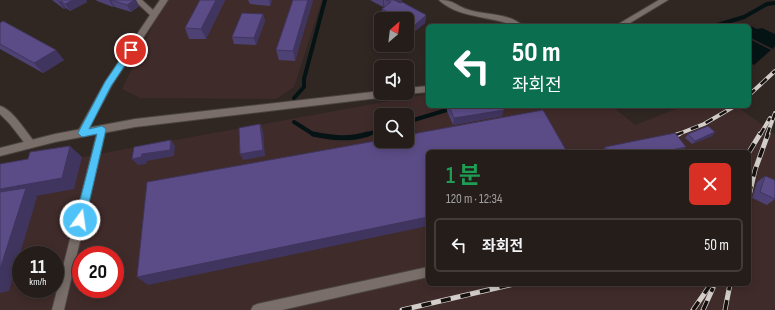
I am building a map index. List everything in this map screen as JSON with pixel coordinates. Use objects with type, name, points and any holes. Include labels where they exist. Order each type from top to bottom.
[{"type":"street","points":[[138,0],[154,15]]},
{"type":"street","points":[[82,133],[108,84],[164,0]]},
{"type":"street","points":[[443,0],[466,12],[502,19],[513,24]]},
{"type":"street","points":[[622,24],[664,0]]},
{"type":"street","points":[[414,91],[426,89]]},
{"type":"street","points":[[0,152],[30,143],[135,123],[374,95]]},
{"type":"street","points":[[0,109],[12,120],[30,143]]},
{"type":"lane","points":[[58,310],[102,129]]},
{"type":"lane","points":[[257,310],[426,272]]},
{"type":"shaded area","points":[[165,0],[322,0],[294,87],[276,99],[140,98],[122,89]]},
{"type":"shaded area","points":[[751,26],[757,29],[762,28],[775,34],[775,46],[773,49],[751,38]]},
{"type":"shaded area","points":[[751,40],[771,50],[754,65],[751,63]]},
{"type":"shaded area","points":[[426,94],[426,108],[614,108],[635,125],[679,108],[739,108],[775,134],[775,310],[0,310],[0,172],[395,100],[414,100],[414,97]]},
{"type":"building","points":[[57,0],[73,0],[65,4]]},
{"type":"building","points":[[111,0],[134,0],[127,5]]},
{"type":"building","points":[[200,0],[216,0],[201,29],[185,28]]},
{"type":"building","points":[[293,0],[308,0],[293,51],[276,50]]},
{"type":"building","points":[[386,0],[394,0],[400,3],[402,2],[426,15],[415,25],[414,12],[387,12],[382,9],[391,2]]},
{"type":"building","points":[[242,13],[263,14],[254,38],[232,37]]},
{"type":"building","points":[[3,21],[56,50],[34,63],[0,44],[0,23]]},
{"type":"building","points":[[450,108],[504,108],[504,110],[454,118]]},
{"type":"building","points":[[543,110],[566,150],[426,150],[426,217],[137,277],[147,182],[374,141],[374,148],[414,148],[414,134]]},
{"type":"building","points":[[260,124],[263,150],[240,154],[239,128]]},
{"type":"building","points":[[708,126],[715,132],[695,141],[688,134]]},
{"type":"building","points":[[675,133],[686,147],[672,150],[607,150],[605,147]]},
{"type":"building","points":[[171,140],[170,150],[142,154],[141,157],[132,159],[134,147]]},
{"type":"building","points":[[70,146],[62,178],[0,189],[0,164],[28,159],[30,152]]},
{"type":"building","points":[[765,176],[775,180],[775,199],[760,192]]},
{"type":"building","points":[[26,188],[0,269],[0,192]]},
{"type":"waterway","points":[[294,98],[304,87],[304,79],[325,0]]},
{"type":"waterway","points":[[721,24],[744,17],[767,4],[775,3]]},
{"type":"waterway","points":[[414,120],[453,108]]},
{"type":"waterway","points":[[294,122],[313,134]]},
{"type":"waterway","points":[[365,135],[374,132]]},
{"type":"waterway","points":[[313,134],[318,135]]},
{"type":"waterway","points":[[313,134],[340,138],[368,134]]},
{"type":"railway","points":[[751,93],[775,71]]},
{"type":"railway","points":[[676,135],[704,124],[732,108]]},
{"type":"railway","points":[[767,135],[775,113]]},
{"type":"railway","points":[[760,135],[770,118]]},
{"type":"railway","points":[[666,139],[679,134]]},
{"type":"railway","points":[[750,150],[760,134]]},
{"type":"railway","points":[[751,187],[755,170],[768,134]]},
{"type":"railway","points":[[402,310],[505,286]]},
{"type":"railway","points":[[693,310],[710,286]]},
{"type":"railway","points":[[725,310],[730,286]]},
{"type":"railway","points":[[703,310],[713,288]]},
{"type":"route","points":[[80,220],[102,129],[82,133],[108,84],[131,50]]}]
